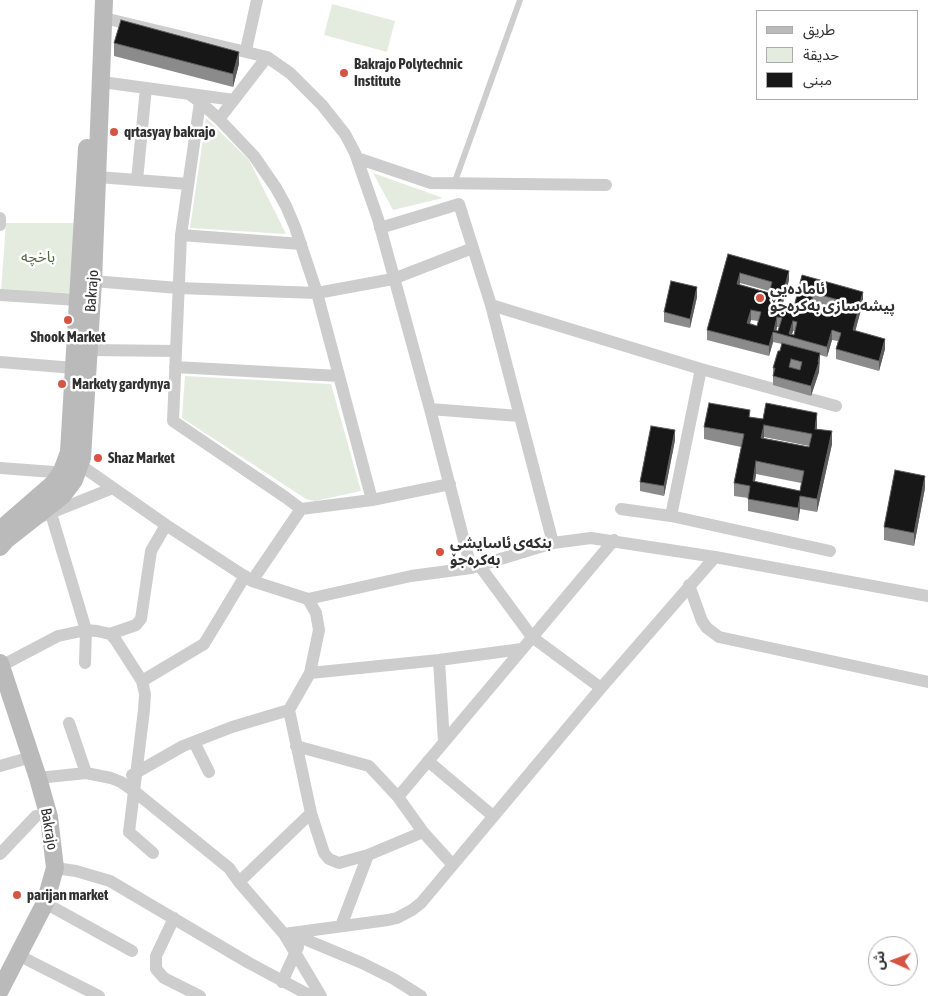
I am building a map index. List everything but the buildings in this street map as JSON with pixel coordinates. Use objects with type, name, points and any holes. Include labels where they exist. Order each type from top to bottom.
[{"type":"street","name":"Bakrajo","points":[[76,469],[70,441],[93,73],[94,0]]},
{"type":"street","name":"Bakrajo","points":[[0,547],[31,520],[50,510],[68,488],[84,448],[98,177],[104,0]]},
{"type":"street","points":[[246,50],[256,0]]},
{"type":"street","points":[[104,18],[246,50],[267,57],[290,73],[322,105],[345,134],[357,158],[380,228],[450,484],[475,567],[532,637],[601,688]]},
{"type":"street","points":[[219,119],[267,57]]},
{"type":"street","points":[[102,82],[234,100]]},
{"type":"street","points":[[137,180],[146,88]]},
{"type":"street","points":[[189,94],[219,119],[254,156],[286,206],[317,293],[372,500]]},
{"type":"street","points":[[200,102],[181,235],[172,421],[285,496],[301,509]]},
{"type":"street","points":[[357,158],[431,183],[606,184]]},
{"type":"street","points":[[98,177],[188,184]]},
{"type":"street","points":[[380,228],[459,204],[491,305],[553,543]]},
{"type":"street","points":[[0,218],[0,225]]},
{"type":"street","points":[[181,235],[301,244]]},
{"type":"street","points":[[93,281],[178,288],[317,293],[393,279],[473,248]]},
{"type":"street","points":[[0,295],[78,300]]},
{"type":"street","points":[[491,305],[701,369],[836,406]]},
{"type":"street","points":[[88,350],[176,351]]},
{"type":"street","points":[[0,362],[74,368]]},
{"type":"street","points":[[176,367],[339,376]]},
{"type":"street","points":[[671,516],[701,369]]},
{"type":"street","points":[[430,409],[520,416]]},
{"type":"street","points":[[0,468],[76,469],[113,488],[248,579],[308,599],[411,576],[475,567],[553,543],[591,538],[614,540],[715,557],[928,596]]},
{"type":"street","points":[[0,530],[49,488],[76,469]]},
{"type":"street","points":[[142,681],[204,644],[248,579],[301,509],[372,500],[450,484]]},
{"type":"street","points":[[86,663],[86,630],[50,510],[113,488]]},
{"type":"street","points":[[621,509],[671,516],[830,551]]},
{"type":"street","points":[[110,634],[136,625],[141,619],[151,550],[166,525]]},
{"type":"street","points":[[398,797],[614,540]]},
{"type":"street","points":[[284,934],[303,934],[341,926],[388,920],[404,915],[421,903],[601,688],[715,557]]},
{"type":"street","points":[[689,585],[702,622],[719,637],[928,682]]},
{"type":"street","points":[[308,599],[316,613],[319,630],[310,673],[289,710],[310,812],[324,853],[338,863],[368,855],[424,832]]},
{"type":"street","points":[[1,665],[58,636],[86,630],[110,634],[142,681],[145,703],[130,832],[153,854]]},
{"type":"street","points":[[310,673],[439,660],[522,649]]},
{"type":"street","points":[[439,660],[444,742]]},
{"type":"street","name":"Bakrajo","points":[[0,990],[45,903],[55,868],[49,817],[1,665]]},
{"type":"street","name":"Bakrajo","points":[[0,692],[36,816],[42,842],[43,858],[39,888],[33,904],[0,967]]},
{"type":"street","points":[[121,782],[183,746],[232,727],[289,710]]},
{"type":"street","points":[[69,723],[86,773]]},
{"type":"street","points":[[194,742],[209,772]]},
{"type":"street","points":[[296,746],[368,766],[398,797],[424,832],[452,864]]},
{"type":"street","points":[[0,766],[21,760]]},
{"type":"street","points":[[428,761],[493,816]]},
{"type":"street","points":[[38,778],[86,773],[111,778],[134,791],[229,868],[284,934],[296,951],[321,996]]},
{"type":"street","points":[[239,882],[310,812]]},
{"type":"street","points":[[1,850],[36,816]]},
{"type":"street","points":[[341,926],[368,855]]},
{"type":"street","points":[[55,868],[85,873],[110,881],[282,982],[311,996]]},
{"type":"street","points":[[45,903],[132,952]]},
{"type":"street","points":[[174,918],[156,956],[156,969],[164,978],[200,996]]},
{"type":"street","points":[[282,982],[303,934]]},
{"type":"street","points":[[303,934],[362,963],[421,996]]},
{"type":"street","points":[[18,955],[99,996]]},
{"type":"lane","points":[[454,184],[520,0]]},
{"type":"green space","points":[[332,4],[395,21],[387,52],[324,35]]},
{"type":"green space","points":[[206,118],[249,160],[286,234],[190,228]]},
{"type":"green space","points":[[373,173],[443,198],[393,210]]},
{"type":"green space","name":"باخچە","points":[[6,223],[74,223],[71,293],[1,291]]},
{"type":"green space","points":[[185,376],[331,384],[361,491],[315,501],[306,499],[182,418]]},
{"type":"place","name":"Bakrajo Polytechnic Institute","points":[[344,73]]},
{"type":"place","name":"qrtasyay bakrajo","points":[[114,132]]},
{"type":"place","name":"ئامادەیی پیشەسازی بەکرەجۆ","points":[[760,298]]},
{"type":"place","name":"Shook Market","points":[[68,320]]},
{"type":"place","name":"Markety gardynya","points":[[62,384]]},
{"type":"place","name":"Shaz Market","points":[[98,458]]},
{"type":"place","name":"بنکەی ئاسایشی بەکرەجۆ","points":[[440,552]]},
{"type":"place","name":"parijan market","points":[[17,895]]}]
